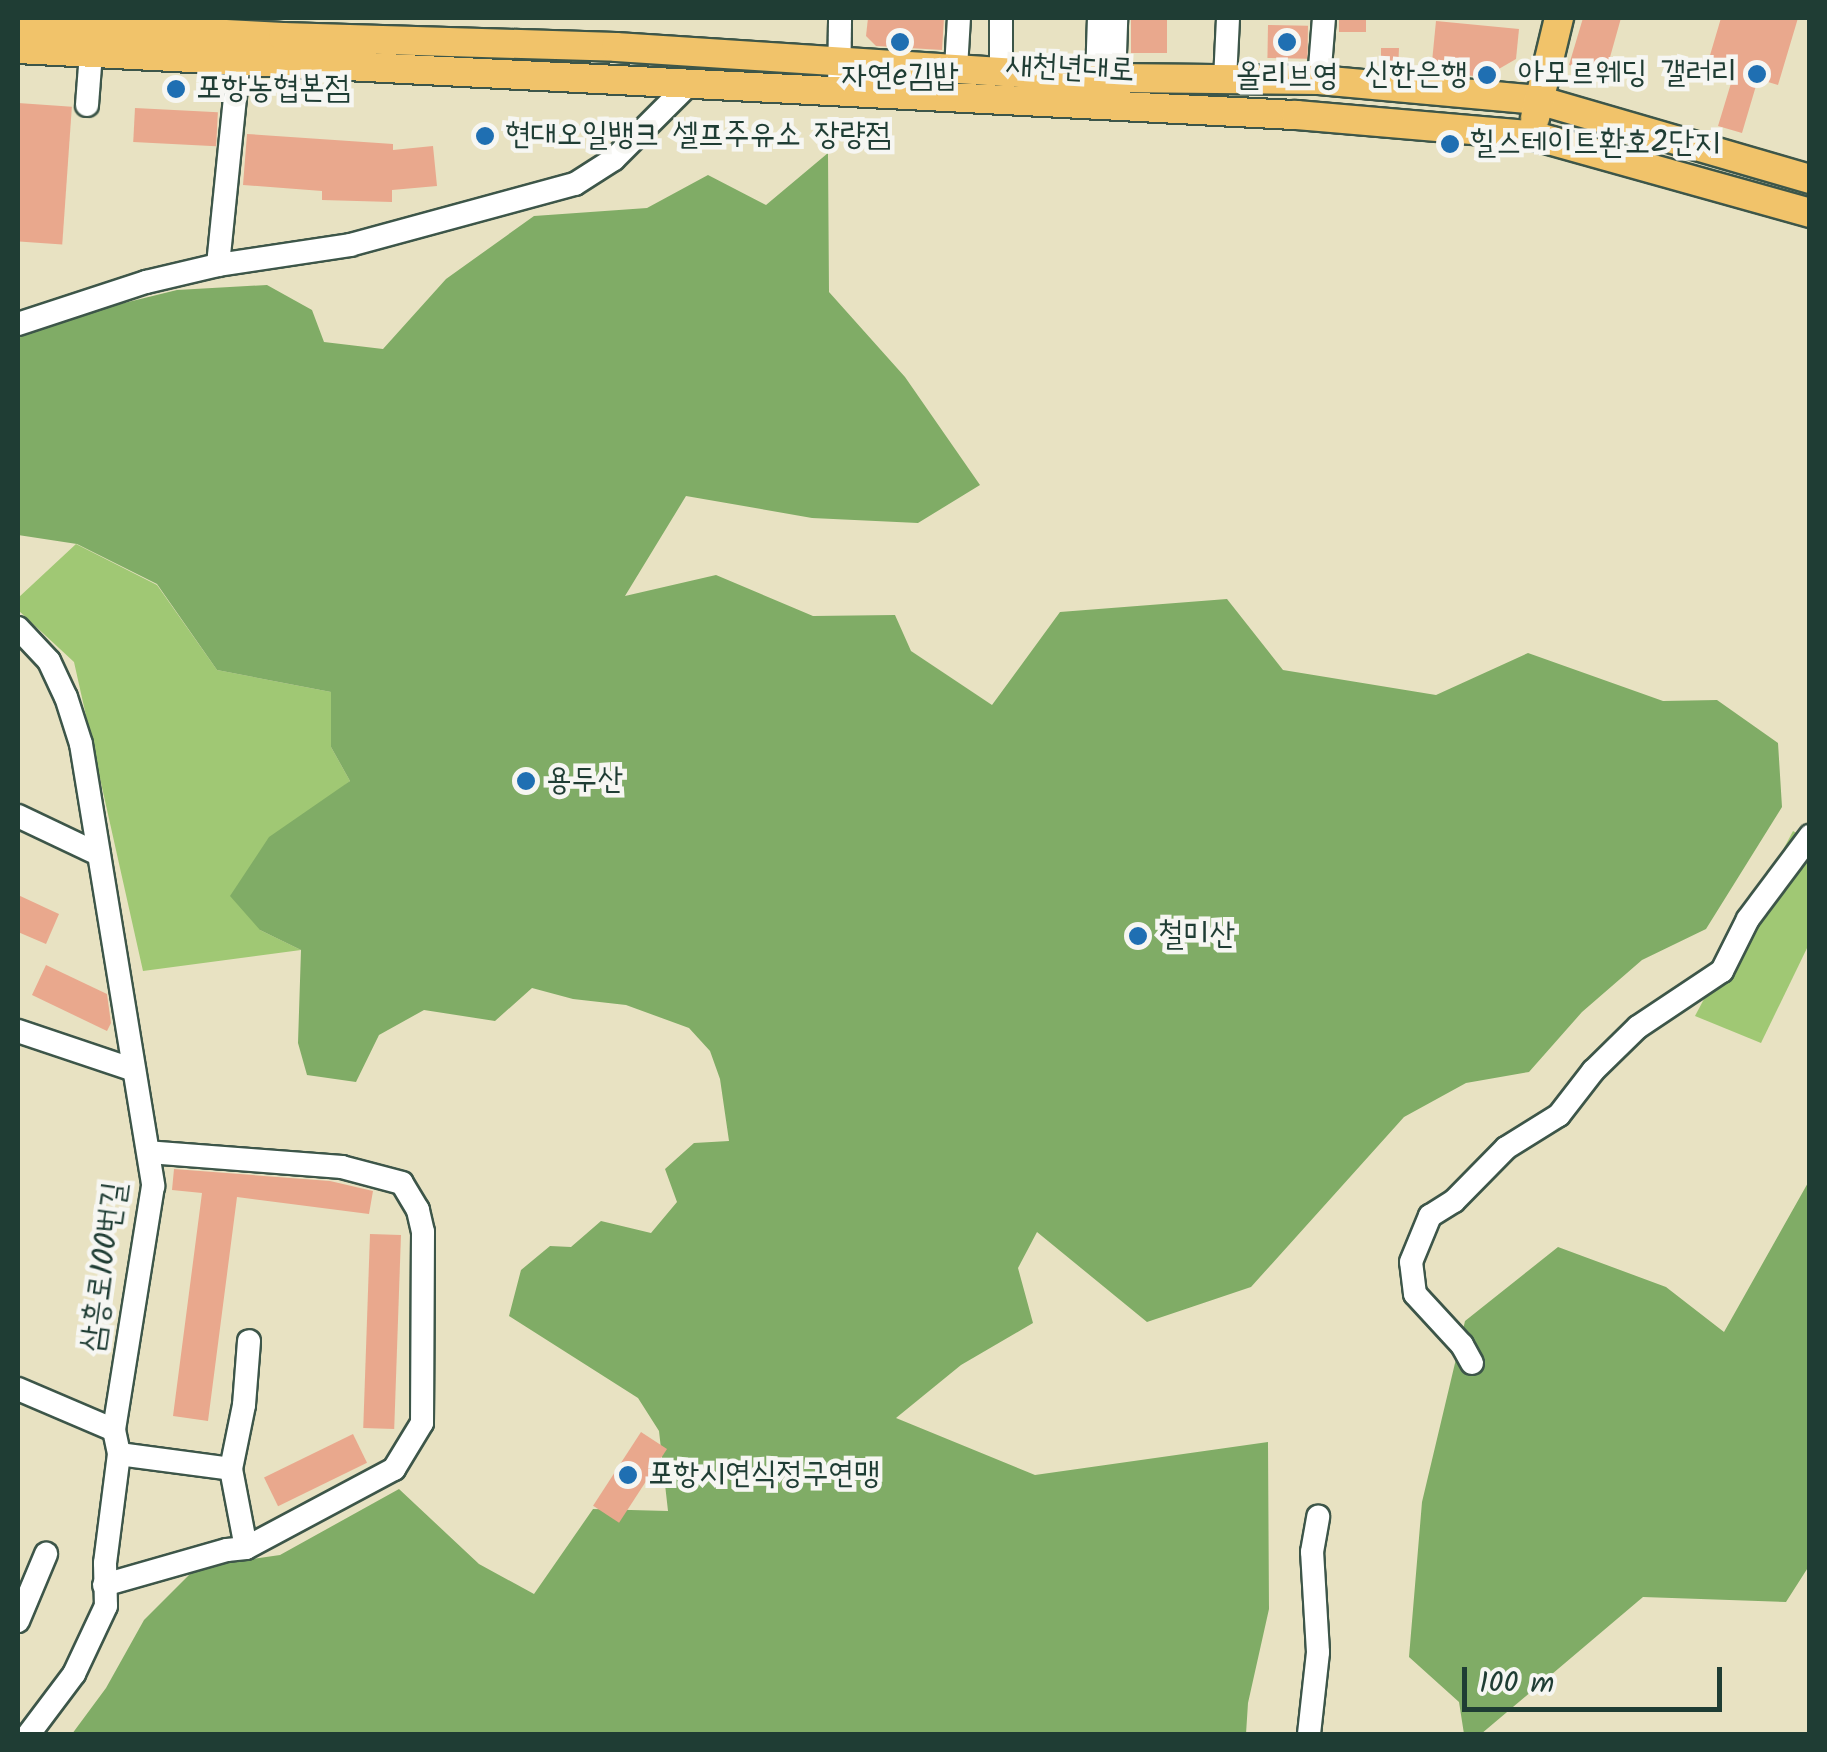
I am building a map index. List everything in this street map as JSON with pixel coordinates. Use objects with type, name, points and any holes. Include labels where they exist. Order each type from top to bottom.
[{"type":"main road","points":[[1531,135],[1558,18]]},
{"type":"main road","name":"새천년대로","points":[[18,23],[840,58],[1008,72],[1319,80],[1538,100],[1810,179]]},
{"type":"main road","name":"새천년대로","points":[[18,49],[1296,115],[1531,135],[1810,212]]},
{"type":"street","points":[[839,94],[840,18]]},
{"type":"street","points":[[956,68],[959,18]]},
{"type":"street","points":[[1002,18],[1001,57],[1008,72]]},
{"type":"street","points":[[1098,72],[1099,18]]},
{"type":"street","points":[[1098,72],[1115,54],[1116,18]]},
{"type":"street","points":[[1226,80],[1228,18]]},
{"type":"street","points":[[1319,80],[1324,18]]},
{"type":"street","points":[[87,105],[91,52]]},
{"type":"street","points":[[218,265],[239,60]]},
{"type":"street","points":[[18,324],[146,282],[218,265],[350,245],[574,184],[614,159],[691,82]]},
{"type":"street","name":"삼흥로100번길","points":[[18,628],[49,661],[81,744],[153,1186],[114,1430],[118,1454],[104,1585],[106,1606],[74,1674],[29,1734]]},
{"type":"street","points":[[18,816],[98,854]]},
{"type":"street","points":[[1472,1363],[1462,1345],[1415,1294],[1412,1262],[1430,1216],[1454,1201],[1506,1148],[1560,1115],[1593,1071],[1638,1027],[1722,971],[1748,920],[1810,836]]},
{"type":"street","points":[[18,1032],[134,1070]]},
{"type":"street","points":[[104,1585],[246,1548],[394,1470],[422,1422],[420,1222],[402,1182],[342,1168],[149,1152]]},
{"type":"street","points":[[246,1548],[231,1469],[244,1405],[249,1341]]},
{"type":"street","points":[[18,1389],[114,1430]]},
{"type":"street","points":[[118,1454],[231,1469]]},
{"type":"street","points":[[1309,1734],[1318,1652],[1312,1552],[1318,1517]]},
{"type":"street","points":[[18,1620],[46,1554]]},
{"type":"green space","points":[[828,153],[829,292],[905,377],[980,485],[918,523],[812,518],[686,496],[625,596],[716,575],[813,616],[895,615],[911,651],[992,705],[1060,612],[1227,599],[1283,670],[1436,695],[1528,653],[1663,701],[1717,700],[1778,743],[1782,807],[1706,929],[1642,960],[1582,1012],[1529,1072],[1466,1083],[1404,1117],[1251,1287],[1147,1322],[1037,1232],[1018,1268],[1033,1323],[961,1365],[896,1418],[1035,1475],[1268,1442],[1269,1609],[1248,1703],[1246,1734],[72,1734],[106,1688],[144,1620],[197,1567],[280,1555],[399,1489],[479,1564],[534,1594],[593,1509],[668,1511],[659,1431],[638,1398],[509,1316],[521,1270],[550,1246],[571,1247],[601,1221],[651,1233],[677,1202],[665,1169],[694,1143],[729,1141],[720,1079],[710,1051],[689,1028],[626,1005],[573,999],[532,988],[495,1021],[424,1010],[379,1035],[356,1082],[307,1075],[298,1043],[301,950],[260,930],[230,896],[269,837],[350,781],[331,747],[331,692],[217,670],[157,584],[77,544],[18,535],[18,338],[71,316],[177,290],[267,285],[312,310],[324,342],[383,349],[446,279],[534,216],[647,208],[708,175],[766,205]]},
{"type":"green space","points":[[76,544],[157,585],[217,670],[331,692],[331,747],[350,781],[312,812],[260,930],[301,950],[143,971],[74,662],[18,610],[18,598]]},
{"type":"green space","points":[[1793,831],[1809,840],[1809,944],[1761,1043],[1695,1016]]},
{"type":"green space","points":[[1809,1181],[1809,1566],[1786,1602],[1643,1597],[1481,1734],[1464,1734],[1459,1702],[1409,1657],[1422,1502],[1465,1321],[1558,1247],[1666,1287],[1724,1332]]},
{"type":"building","points":[[868,18],[944,18],[942,50],[876,46],[866,36]]},
{"type":"building","points":[[1131,18],[1167,18],[1167,53],[1131,53]]},
{"type":"building","points":[[1339,18],[1366,18],[1366,32],[1339,32]]},
{"type":"building","points":[[1583,18],[1621,18],[1605,75],[1569,65]]},
{"type":"building","name":"아모르웨딩 갤러리","points":[[1721,18],[1798,18],[1778,85],[1758,79],[1742,133],[1718,126],[1735,70],[1708,62]]},
{"type":"building","points":[[1436,21],[1519,29],[1516,59],[1485,77],[1431,72]]},
{"type":"building","name":"올리브영","points":[[1268,25],[1308,26],[1307,59],[1267,58]]},
{"type":"building","points":[[1381,48],[1399,48],[1398,70],[1381,68]]},
{"type":"building","points":[[18,103],[72,107],[62,244],[18,241]]},
{"type":"building","points":[[135,108],[218,112],[216,146],[133,142]]},
{"type":"building","points":[[247,134],[393,144],[393,150],[433,146],[437,186],[392,190],[392,202],[322,200],[322,191],[243,185]]},
{"type":"building","points":[[18,895],[59,914],[46,944],[18,932]]},
{"type":"building","points":[[46,965],[107,994],[111,1023],[107,1031],[32,995]]},
{"type":"building","points":[[174,1169],[330,1181],[373,1191],[369,1214],[237,1197],[208,1421],[173,1416],[202,1193],[172,1190]]},
{"type":"building","points":[[370,1234],[401,1235],[394,1429],[363,1428]]},
{"type":"building","name":"포항시연식정구연맹","points":[[641,1432],[667,1449],[619,1523],[593,1506]]},
{"type":"building","points":[[353,1434],[367,1463],[278,1506],[264,1477]]},
{"type":"place","name":"자연e김밥","points":[[900,42]]},
{"type":"place","name":"올리브영","points":[[1287,42]]},
{"type":"place","name":"아모르웨딩 갤러리","points":[[1757,74]]},
{"type":"place","name":"신한은행","points":[[1487,75]]},
{"type":"place","name":"포항농협본점","points":[[176,89]]},
{"type":"place","name":"현대오일뱅크 셀프주유소 장량점","points":[[485,136]]},
{"type":"place","name":"힐스테이트환호2단지","points":[[1450,144]]},
{"type":"place","name":"용두산","points":[[526,781]]},
{"type":"place","name":"철미산","points":[[1138,936]]},
{"type":"place","name":"포항시연식정구연맹","points":[[628,1475]]}]
